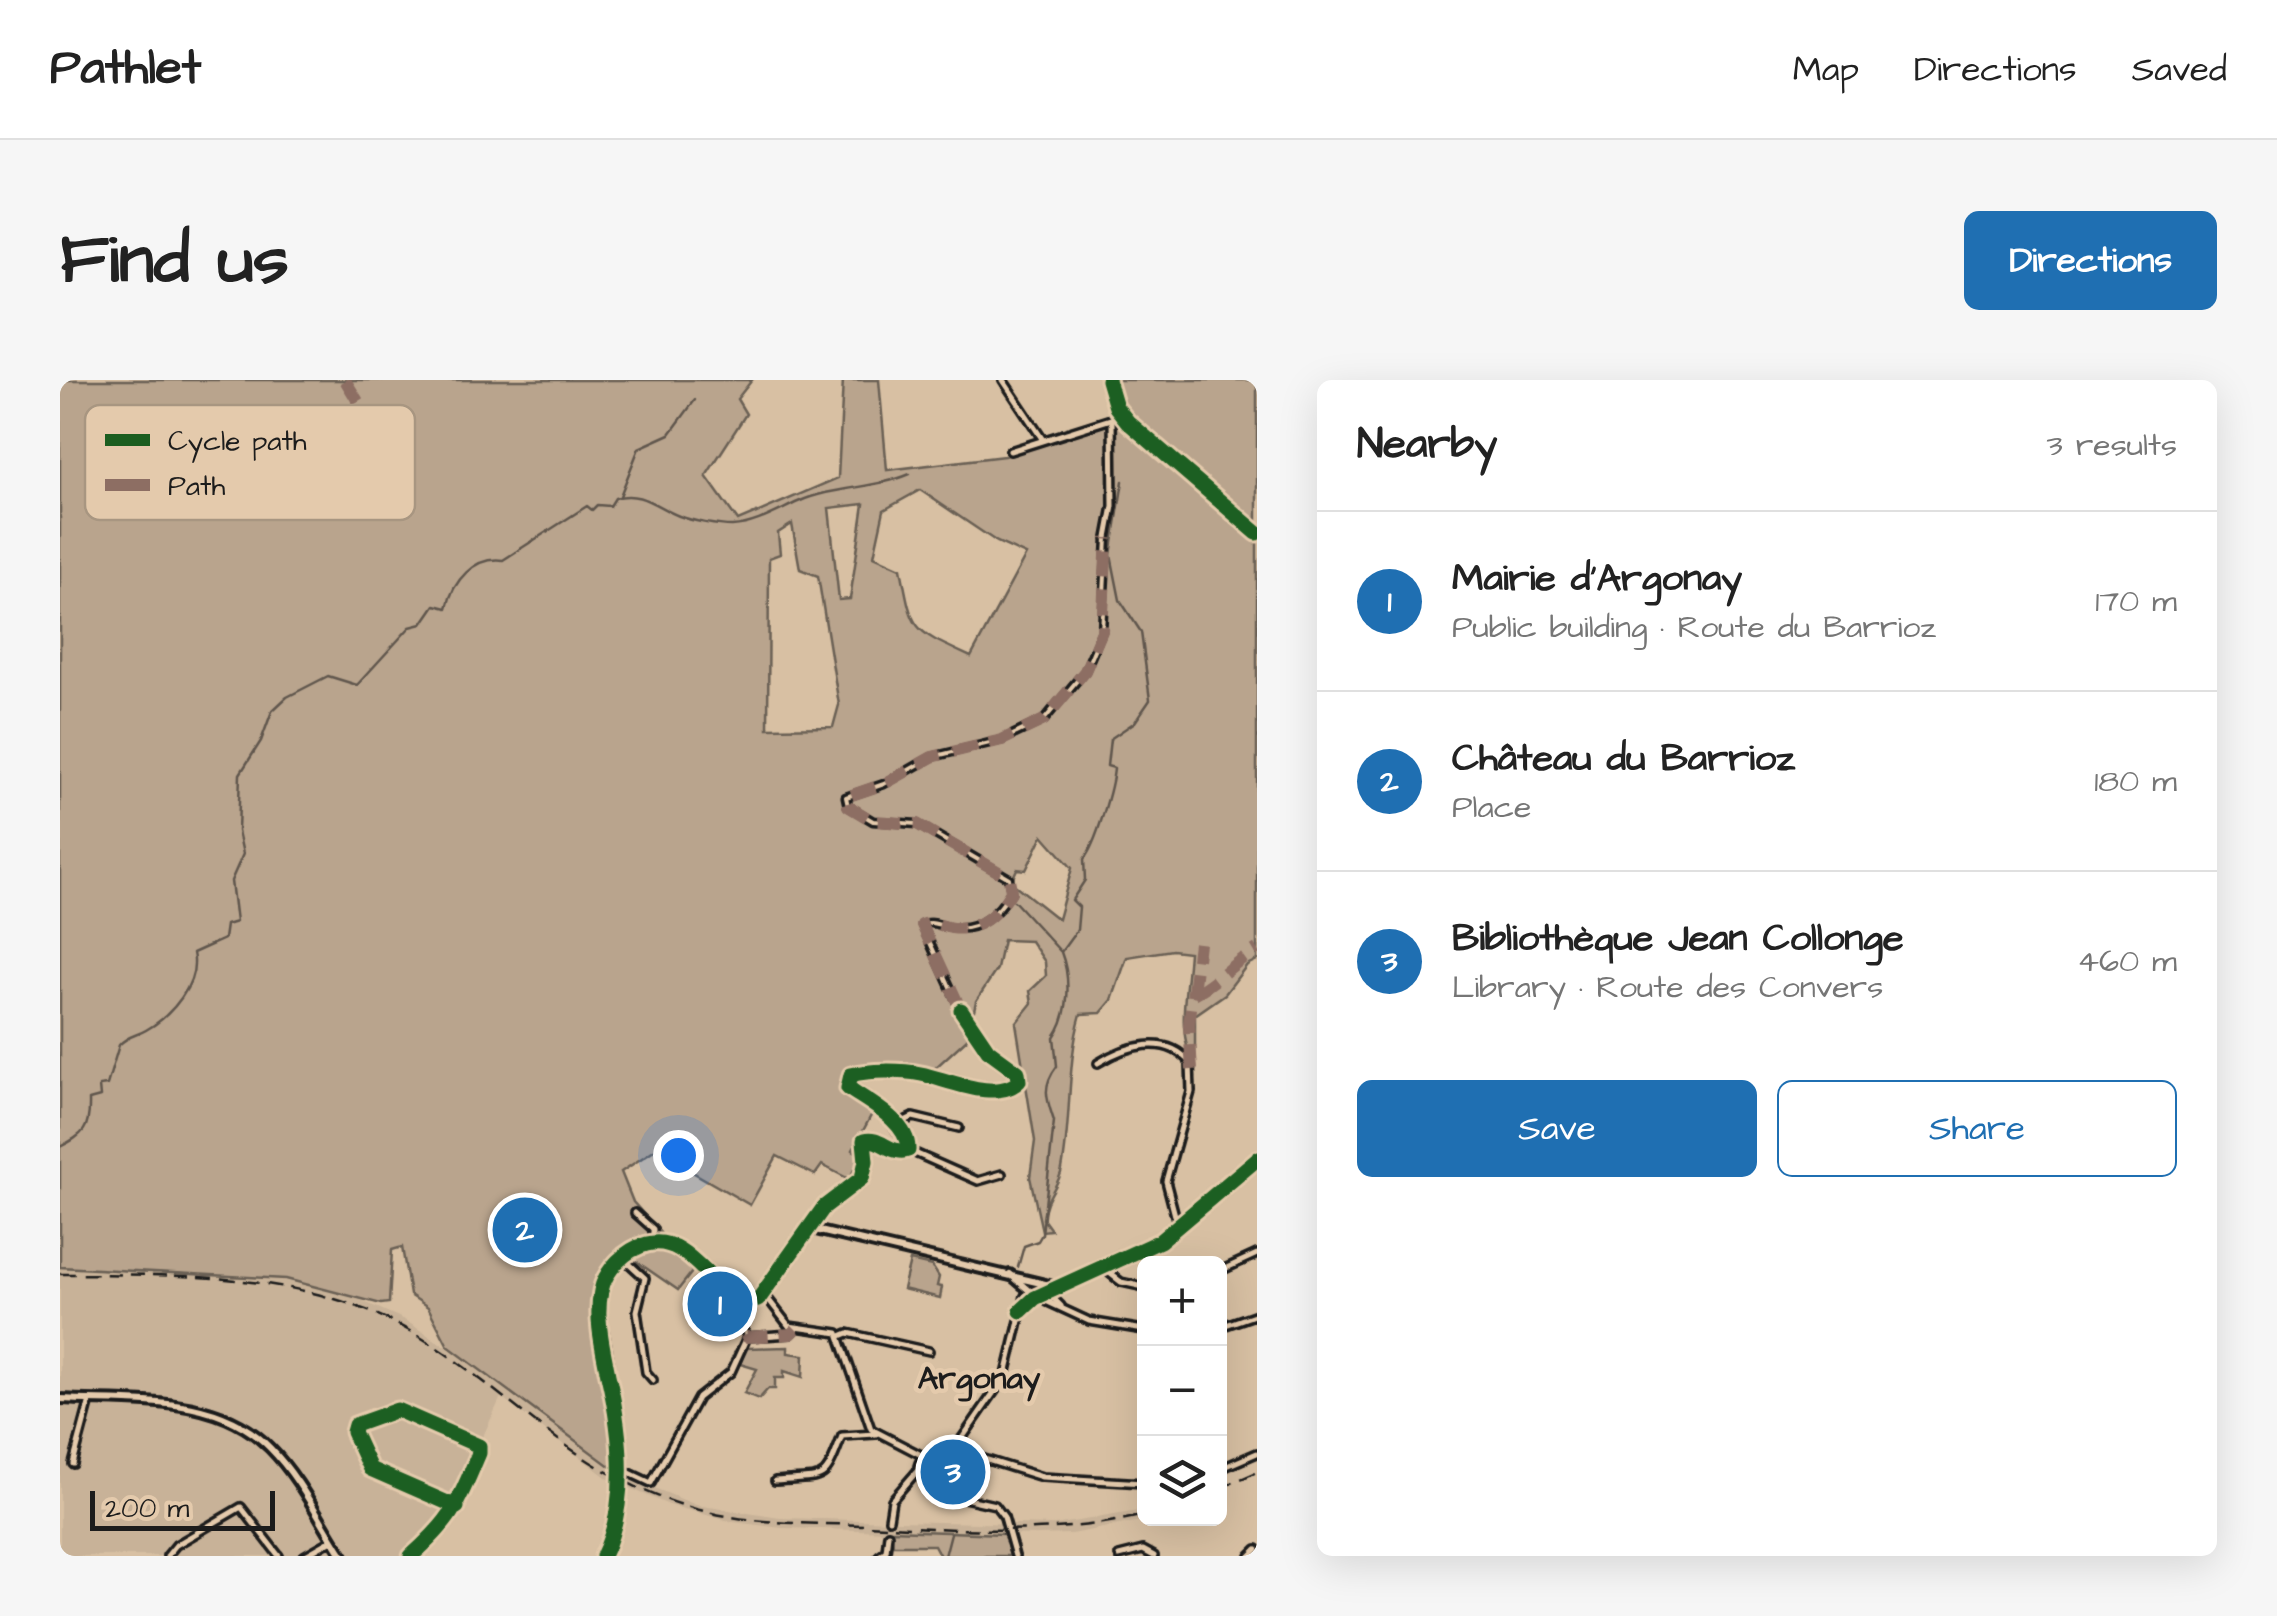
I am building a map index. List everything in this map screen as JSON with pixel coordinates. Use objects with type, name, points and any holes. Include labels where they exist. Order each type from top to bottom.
[{"type":"street","points":[[1004,380],[1044,441]]},
{"type":"street","points":[[1108,380],[1122,414],[1152,446],[1257,533]]},
{"type":"street","points":[[1010,451],[1122,414]]},
{"type":"street","points":[[908,1150],[908,1139],[875,1104],[848,1088],[850,1075],[914,1073],[976,1088],[1010,1088],[1019,1081],[1018,1072],[988,1050],[961,1010],[922,925],[930,922],[960,928],[987,920],[1011,892],[1009,878],[917,824],[872,821],[848,806],[846,797],[884,784],[932,757],[1002,740],[1044,720],[1084,671],[1102,631],[1113,506],[1112,418]]},
{"type":"street","points":[[1098,1063],[1122,1049],[1164,1046],[1176,1048],[1190,1063],[1190,1092],[1166,1181],[1178,1228]]},
{"type":"street","points":[[896,1126],[913,1116],[959,1128]]},
{"type":"street","points":[[619,1468],[651,1482],[698,1398],[731,1372],[747,1336],[740,1320],[748,1301],[765,1294],[829,1203],[862,1178],[866,1161],[864,1141],[870,1139],[898,1152],[908,1150],[978,1182],[1002,1174]]},
{"type":"street","points":[[909,1482],[939,1472],[1006,1375],[1021,1311],[1032,1295],[1146,1248],[1178,1228],[1257,1159]]},
{"type":"street","points":[[635,1213],[652,1227],[654,1243]]},
{"type":"street","points":[[811,1229],[1026,1276],[1061,1306]]},
{"type":"street","points":[[602,1556],[615,1524],[619,1468],[602,1324],[602,1286],[622,1257],[654,1243],[682,1252],[748,1301]]},
{"type":"street","points":[[1227,1268],[1257,1254]]},
{"type":"street","points":[[622,1257],[645,1278],[637,1312],[646,1372],[653,1380]]},
{"type":"street","points":[[1100,1267],[1121,1282],[1137,1285]]},
{"type":"street","points":[[1006,1272],[1032,1295],[1090,1320],[1137,1329]]},
{"type":"street","points":[[765,1294],[777,1316],[796,1330],[832,1330],[841,1336],[863,1412],[876,1434]]},
{"type":"street","points":[[1227,1324],[1257,1314]]},
{"type":"street","points":[[747,1336],[791,1334],[796,1330]]},
{"type":"street","points":[[841,1336],[848,1333],[929,1351]]},
{"type":"street","points":[[60,1399],[190,1406],[247,1428],[279,1458],[342,1556]]},
{"type":"street","points":[[73,1464],[90,1400]]},
{"type":"street","points":[[411,1556],[450,1521],[456,1507],[479,1453],[477,1444],[395,1409],[355,1424],[353,1432],[370,1469],[456,1507]]},
{"type":"street","points":[[775,1481],[828,1474],[842,1436],[876,1434],[931,1458],[948,1494]]},
{"type":"street","points":[[961,1442],[980,1456]]},
{"type":"street","points":[[911,1450],[918,1468],[937,1492],[998,1508],[1014,1556]]},
{"type":"street","points":[[889,1519],[892,1500],[918,1468],[931,1458],[954,1451],[1042,1477],[1137,1483]]},
{"type":"street","points":[[1227,1466],[1257,1453]]},
{"type":"street","points":[[167,1556],[176,1545],[241,1507],[279,1556]]},
{"type":"street","points":[[879,1556],[886,1550],[888,1534]]},
{"type":"street","points":[[304,1556],[332,1540]]},
{"type":"street","points":[[1250,1556],[1257,1549]]},
{"type":"street","points":[[1119,1556],[1143,1550],[1154,1556]]},
{"type":"shaded area","points":[[60,380],[752,380],[737,399],[746,414],[706,476],[738,521],[838,478],[843,380],[879,380],[887,470],[1004,456],[1111,420],[1118,405],[1115,380],[1257,380],[1257,960],[1247,965],[1225,994],[1195,1015],[1195,1071],[1184,1026],[1189,952],[1172,950],[1127,957],[1112,1000],[1101,1013],[1081,1014],[1073,1053],[1062,1169],[1043,1219],[1051,1230],[1042,1231],[1030,1177],[1035,1141],[1016,1023],[1032,1003],[1030,991],[1046,976],[1045,962],[1031,941],[1003,940],[997,969],[976,1001],[968,1038],[934,1069],[849,1069],[843,1076],[843,1089],[875,1108],[853,1150],[861,1156],[849,1179],[822,1165],[815,1175],[777,1156],[750,1205],[654,1150],[621,1172],[633,1202],[663,1236],[629,1250],[604,1281],[615,1470],[448,1346],[428,1307],[410,1295],[402,1247],[392,1250],[389,1303],[286,1279],[60,1267]],"holes":[[[920,490],[997,542],[1026,555],[971,657],[918,626],[901,568],[874,556],[884,510]],[[864,504],[850,599],[839,600],[829,508]],[[792,524],[800,569],[818,576],[839,705],[833,727],[768,728],[769,558],[780,554],[778,533]],[[1043,835],[1072,868],[1058,919],[1011,882],[1017,869],[1026,870]]]},
{"type":"shaded area","points":[[651,1248],[678,1254],[692,1272],[678,1290],[630,1257]]},
{"type":"shaded area","points":[[910,1261],[932,1266],[939,1277],[937,1286],[942,1287],[940,1298],[903,1289]]},
{"type":"shaded area","points":[[60,1267],[286,1279],[360,1300],[403,1319],[474,1365],[615,1470],[614,1483],[501,1397],[445,1519],[408,1556],[60,1556]]},
{"type":"shaded area","points":[[788,1347],[788,1353],[804,1355],[803,1377],[784,1371],[784,1378],[775,1378],[775,1389],[768,1389],[759,1399],[744,1393],[757,1369],[740,1364],[746,1348]]},
{"type":"shaded area","points":[[625,1476],[696,1505],[780,1518],[1054,1525],[1137,1511],[1137,1522],[1071,1534],[1036,1535],[783,1528],[733,1522],[669,1505],[625,1486]]},
{"type":"shaded area","points":[[891,1530],[1004,1534],[1010,1556],[940,1556],[934,1545],[893,1545]]},
{"type":"waterway","points":[[620,496],[639,448],[670,434],[695,400]]},
{"type":"waterway","points":[[60,1147],[84,1130],[89,1100],[100,1097],[99,1086],[107,1085],[119,1045],[155,1024],[174,1007],[192,976],[193,953],[224,939],[226,925],[236,922],[231,881],[243,854],[238,831],[240,774],[261,741],[272,711],[287,697],[328,676],[357,685],[410,627],[422,624],[435,605],[447,608],[466,572],[483,562],[503,560],[587,506],[592,510],[597,505],[610,506],[615,498],[633,496],[684,518],[732,526],[758,520],[812,497],[910,474]]},
{"type":"waterway","points":[[1018,1267],[1024,1246],[1038,1241],[1042,1234],[1054,1121],[1047,1087],[1057,1066],[1054,1037],[1067,996],[1061,952],[1077,930],[1079,907],[1072,900],[1085,880],[1084,859],[1099,829],[1111,787],[1114,768],[1107,766],[1110,739],[1135,722],[1150,700],[1141,632],[1120,600],[1111,555],[1123,481]]},
{"type":"waterway","points":[[1014,901],[1060,951]]},
{"type":"waterway","points":[[945,1556],[951,1533]]},
{"type":"railway","points":[[60,1274],[254,1282],[292,1288],[366,1310],[428,1342],[597,1466],[651,1494],[708,1512],[787,1523],[1006,1530],[1075,1526],[1137,1516]]},
{"type":"railway","points":[[1227,1485],[1257,1472]]},
{"type":"marked path","points":[[345,380],[360,405]]},
{"type":"marked path","points":[[961,1010],[922,925],[962,928],[979,924],[994,914],[1011,892],[1009,878],[917,824],[873,821],[848,806],[846,797],[884,784],[932,757],[1002,740],[1044,720],[1085,671],[1102,631],[1107,538]]},
{"type":"marked path","points":[[1192,1070],[1189,1025],[1199,943]]},
{"type":"marked path","points":[[1194,994],[1257,949]]},
{"type":"marked path","points":[[751,1301],[740,1320],[747,1337],[791,1334],[796,1329]]},
{"type":"cycle path","points":[[1108,380],[1116,407],[1128,422],[1257,533]]},
{"type":"cycle path","points":[[603,1556],[617,1513],[620,1467],[599,1323],[599,1301],[607,1276],[632,1251],[647,1244],[664,1243],[691,1258],[729,1293],[758,1300],[824,1207],[862,1178],[866,1161],[864,1141],[908,1150],[907,1140],[895,1122],[848,1088],[851,1075],[876,1071],[913,1073],[985,1090],[1010,1087],[1019,1081],[1018,1072],[988,1050],[961,1010]]},
{"type":"cycle path","points":[[1021,1311],[1035,1298],[1160,1241],[1257,1159]]},
{"type":"cycle path","points":[[411,1556],[453,1510],[459,1498],[465,1486],[479,1453],[479,1446],[397,1410],[355,1425],[353,1432],[370,1469],[457,1507]]},
{"type":"place","name":"Château du Barrioz","points":[[525,1230]]},
{"type":"place","name":"Mairie d'Argonay","points":[[720,1304]]},
{"type":"place","name":"Bibliothèque Jean Collonge","points":[[953,1472]]},
{"type":"district","name":"Argonay","points":[[979,1377]]}]
